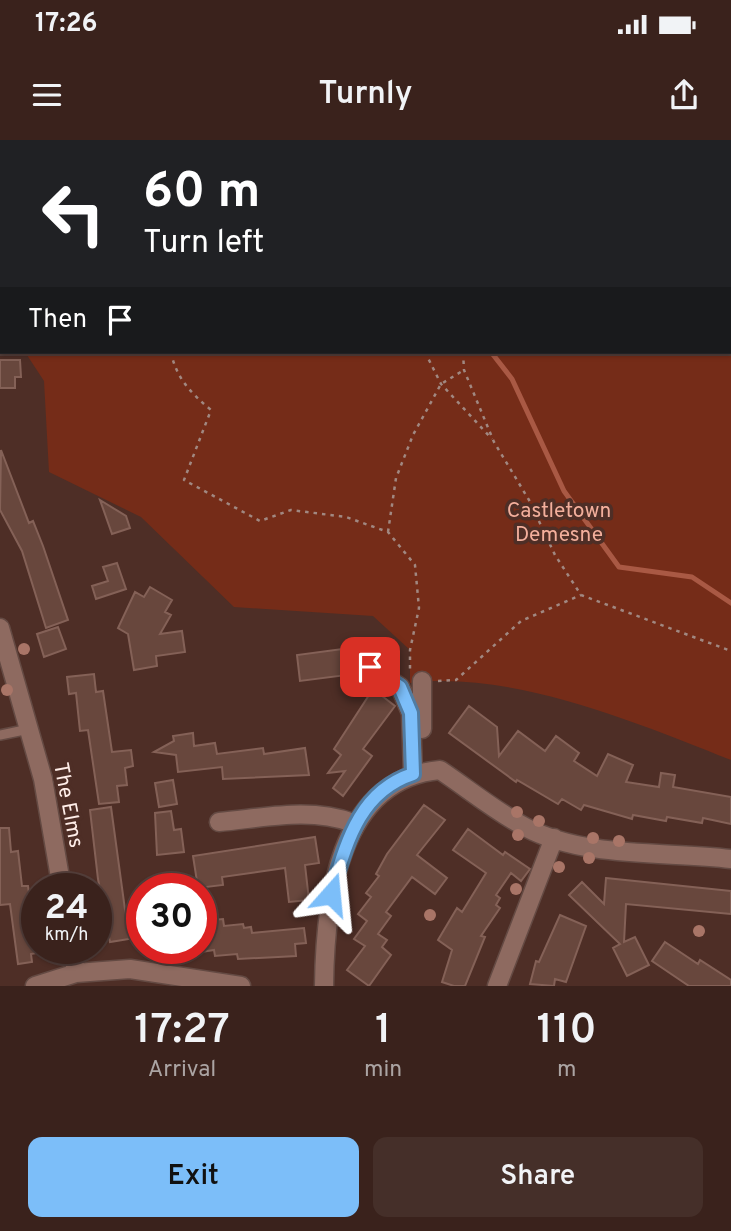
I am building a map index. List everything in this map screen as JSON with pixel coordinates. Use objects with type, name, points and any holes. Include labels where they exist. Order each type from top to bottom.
[{"type":"street","name":"The Elms","points":[[0,628],[43,779],[59,873]]},
{"type":"street","points":[[370,667],[400,687],[411,713],[417,772]]},
{"type":"street","points":[[417,772],[422,681]]},
{"type":"street","points":[[318,985],[331,894],[354,823],[381,793],[417,772],[440,769],[525,827],[554,838],[632,855],[731,859]]},
{"type":"street","points":[[219,822],[308,813],[332,815],[354,823]]},
{"type":"street","points":[[497,986],[554,838]]},
{"type":"street","points":[[75,964],[76,973]]},
{"type":"street","points":[[35,986],[76,973],[131,969],[241,986]]},
{"type":"lane","points":[[0,734],[30,729]]},
{"type":"path","points":[[172,354],[178,374],[189,392],[211,410],[184,480],[260,521],[291,510],[346,517],[388,532],[415,565],[419,608],[410,650],[410,683],[456,680],[521,621],[581,595]]},
{"type":"path","points":[[426,354],[441,384],[494,442]]},
{"type":"path","points":[[463,354],[464,370],[494,442],[529,500],[555,555],[581,595],[731,652]]},
{"type":"path","points":[[388,532],[396,478],[414,435],[441,384],[464,370]]},
{"type":"green space","name":"Castletown Demesne","points":[[26,354],[731,354],[731,760],[615,716],[531,692],[490,684],[449,681],[410,683],[410,650],[373,616],[234,607],[141,517],[49,472],[44,381]]},
{"type":"building","points":[[0,360],[20,360],[21,377],[15,377],[15,388],[0,388]]},
{"type":"building","points":[[1,450],[29,523],[33,521],[43,546],[68,620],[46,628],[22,551],[0,510]]},
{"type":"building","points":[[100,500],[126,516],[130,528],[112,534]]},
{"type":"building","points":[[117,563],[126,589],[96,599],[92,586],[108,581],[103,567]]},
{"type":"building","points":[[150,587],[172,600],[165,612],[171,615],[160,634],[182,631],[185,652],[156,656],[157,666],[134,670],[128,634],[118,628],[135,592],[144,597]]},
{"type":"building","points":[[58,627],[66,649],[44,657],[37,634]]},
{"type":"building","points":[[350,648],[358,651],[364,687],[348,689],[346,675],[300,681],[297,655]]},
{"type":"building","points":[[94,674],[96,692],[103,691],[112,752],[131,750],[133,766],[125,768],[127,785],[117,786],[119,802],[99,804],[88,730],[80,731],[76,693],[69,694],[67,677]]},
{"type":"building","points":[[373,689],[395,706],[363,749],[372,756],[343,796],[333,788],[345,771],[328,773],[341,755],[334,749]]},
{"type":"building","points":[[469,706],[497,727],[499,756],[518,731],[545,751],[556,736],[579,753],[574,761],[597,776],[608,754],[633,765],[626,782],[659,787],[661,773],[675,775],[673,787],[731,797],[731,824],[703,818],[702,823],[667,817],[666,821],[633,815],[632,819],[584,805],[581,810],[562,799],[558,804],[517,780],[516,782],[449,733]]},
{"type":"building","points":[[193,733],[194,746],[215,743],[217,754],[263,748],[264,754],[305,748],[309,775],[223,779],[222,767],[178,772],[176,755],[154,752],[174,741],[173,736]]},
{"type":"building","points":[[173,780],[177,804],[159,807],[155,783]]},
{"type":"building","points":[[424,805],[445,820],[417,855],[447,878],[435,894],[412,877],[386,912],[391,916],[378,934],[387,940],[382,947],[391,955],[369,986],[347,970],[365,946],[354,939],[367,921],[358,914],[371,897],[366,893],[379,876],[376,874],[387,854]]},
{"type":"building","points":[[111,807],[126,917],[126,939],[112,942],[112,873],[97,873],[90,810]]},
{"type":"building","points":[[171,811],[174,830],[181,829],[184,852],[157,855],[155,813]]},
{"type":"building","points":[[0,828],[9,828],[11,852],[18,851],[21,877],[21,964],[18,964],[10,904],[0,905]]},
{"type":"building","points":[[468,829],[503,855],[505,852],[530,869],[521,881],[511,873],[496,895],[500,898],[496,905],[500,908],[481,936],[485,937],[465,986],[454,986],[442,982],[452,950],[438,940],[457,908],[462,912],[486,873],[453,850]]},
{"type":"building","points":[[315,837],[319,863],[305,865],[309,900],[289,902],[285,868],[222,877],[223,885],[217,886],[217,873],[196,873],[193,856]]},
{"type":"building","points":[[606,878],[731,891],[731,914],[626,904],[624,942],[635,937],[649,965],[627,976],[613,948],[620,944],[569,895],[582,882],[604,904]]},
{"type":"building","points":[[560,915],[586,926],[566,982],[555,979],[554,986],[530,984],[536,961],[539,962]]},
{"type":"building","points":[[223,919],[224,926],[243,924],[244,928],[251,927],[252,933],[304,928],[306,943],[295,944],[296,956],[238,959],[237,954],[217,956],[217,920]]},
{"type":"building","points":[[665,942],[698,964],[700,960],[731,980],[731,986],[689,986],[652,961]]},
{"type":"waterway","points":[[493,354],[512,379],[564,491],[619,567],[692,577],[731,603]]},
{"type":"route","points":[[331,894],[354,823],[381,793],[402,777],[413,774],[411,713],[400,687],[370,667]]}]
